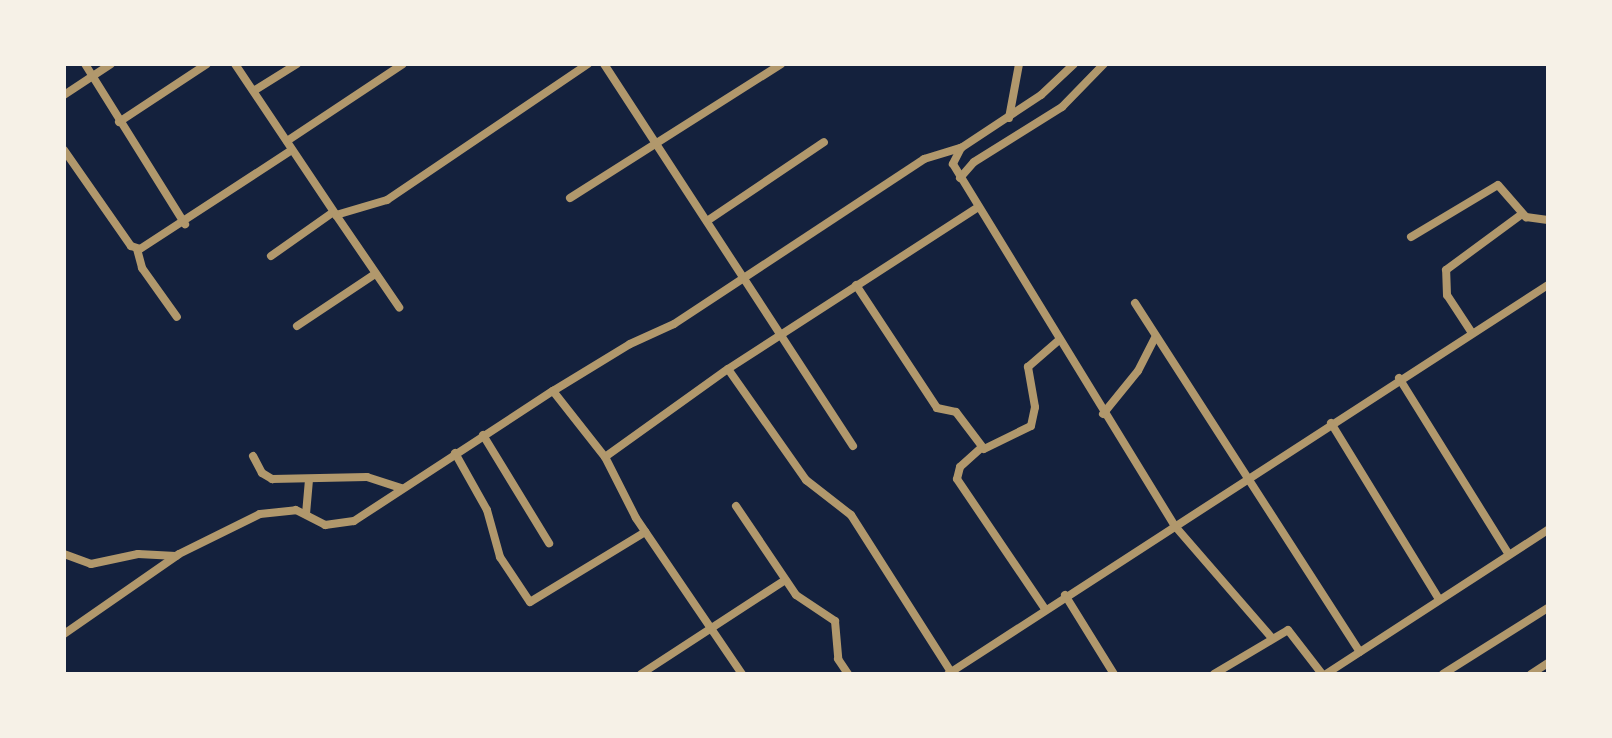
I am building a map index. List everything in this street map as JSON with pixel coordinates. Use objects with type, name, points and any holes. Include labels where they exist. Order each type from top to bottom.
[{"type":"street","points":[[85,64],[185,224]]},
{"type":"street","points":[[64,95],[111,64]]},
{"type":"street","points":[[119,122],[207,64]]},
{"type":"street","points":[[235,64],[399,307]]},
{"type":"street","points":[[255,90],[297,64]]},
{"type":"street","points":[[287,141],[402,64]]},
{"type":"street","points":[[271,256],[334,214],[387,200],[588,64]]},
{"type":"street","points":[[604,64],[853,446]]},
{"type":"street","points":[[570,198],[781,64]]},
{"type":"street","points":[[1009,118],[1019,64]]},
{"type":"street","points":[[64,634],[177,556],[260,514],[285,509],[306,514],[325,525],[347,525],[553,391],[630,344],[674,324],[740,277],[924,159],[961,148],[1009,118],[1074,64]]},
{"type":"street","points":[[960,178],[974,162],[1062,107],[1104,64]]},
{"type":"street","points":[[707,221],[824,142]]},
{"type":"street","points":[[961,148],[953,164],[960,178],[1103,414],[1174,525],[1272,638]]},
{"type":"street","points":[[64,150],[137,249],[142,268],[177,317]]},
{"type":"street","points":[[137,249],[185,224],[292,150]]},
{"type":"street","points":[[1411,237],[1492,186],[1505,189],[1522,214],[1548,220]]},
{"type":"street","points":[[605,457],[728,369],[977,208]]},
{"type":"street","points":[[1472,333],[1447,295],[1446,270],[1522,214]]},
{"type":"street","points":[[297,326],[375,274]]},
{"type":"street","points":[[856,285],[937,408],[956,412],[981,448]]},
{"type":"street","points":[[728,369],[806,480],[851,515],[949,673],[1399,378],[1548,285]]},
{"type":"street","points":[[1135,303],[1360,652]]},
{"type":"street","points":[[1103,414],[1138,371],[1156,336]]},
{"type":"street","points":[[1045,609],[957,479],[960,467],[981,448],[1031,426],[1035,407],[1028,367],[1058,341]]},
{"type":"street","points":[[1399,378],[1509,555]]},
{"type":"street","points":[[553,391],[605,457],[607,470],[645,532],[742,674]]},
{"type":"street","points":[[1331,423],[1439,599]]},
{"type":"street","points":[[483,435],[549,543]]},
{"type":"street","points":[[455,453],[487,510],[500,557],[530,602],[645,532]]},
{"type":"street","points":[[253,456],[266,477],[367,477],[401,488]]},
{"type":"street","points":[[306,514],[309,479]]},
{"type":"street","points":[[736,506],[801,600],[833,618],[840,633],[838,659],[848,674]]},
{"type":"street","points":[[1214,674],[1272,638],[1292,630],[1324,674],[1548,530]]},
{"type":"street","points":[[64,554],[91,564],[138,554],[177,556]]},
{"type":"street","points":[[641,674],[785,580]]},
{"type":"street","points":[[1065,595],[1114,674]]},
{"type":"street","points":[[1443,674],[1548,608]]},
{"type":"street","points":[[1531,674],[1548,663]]}]
